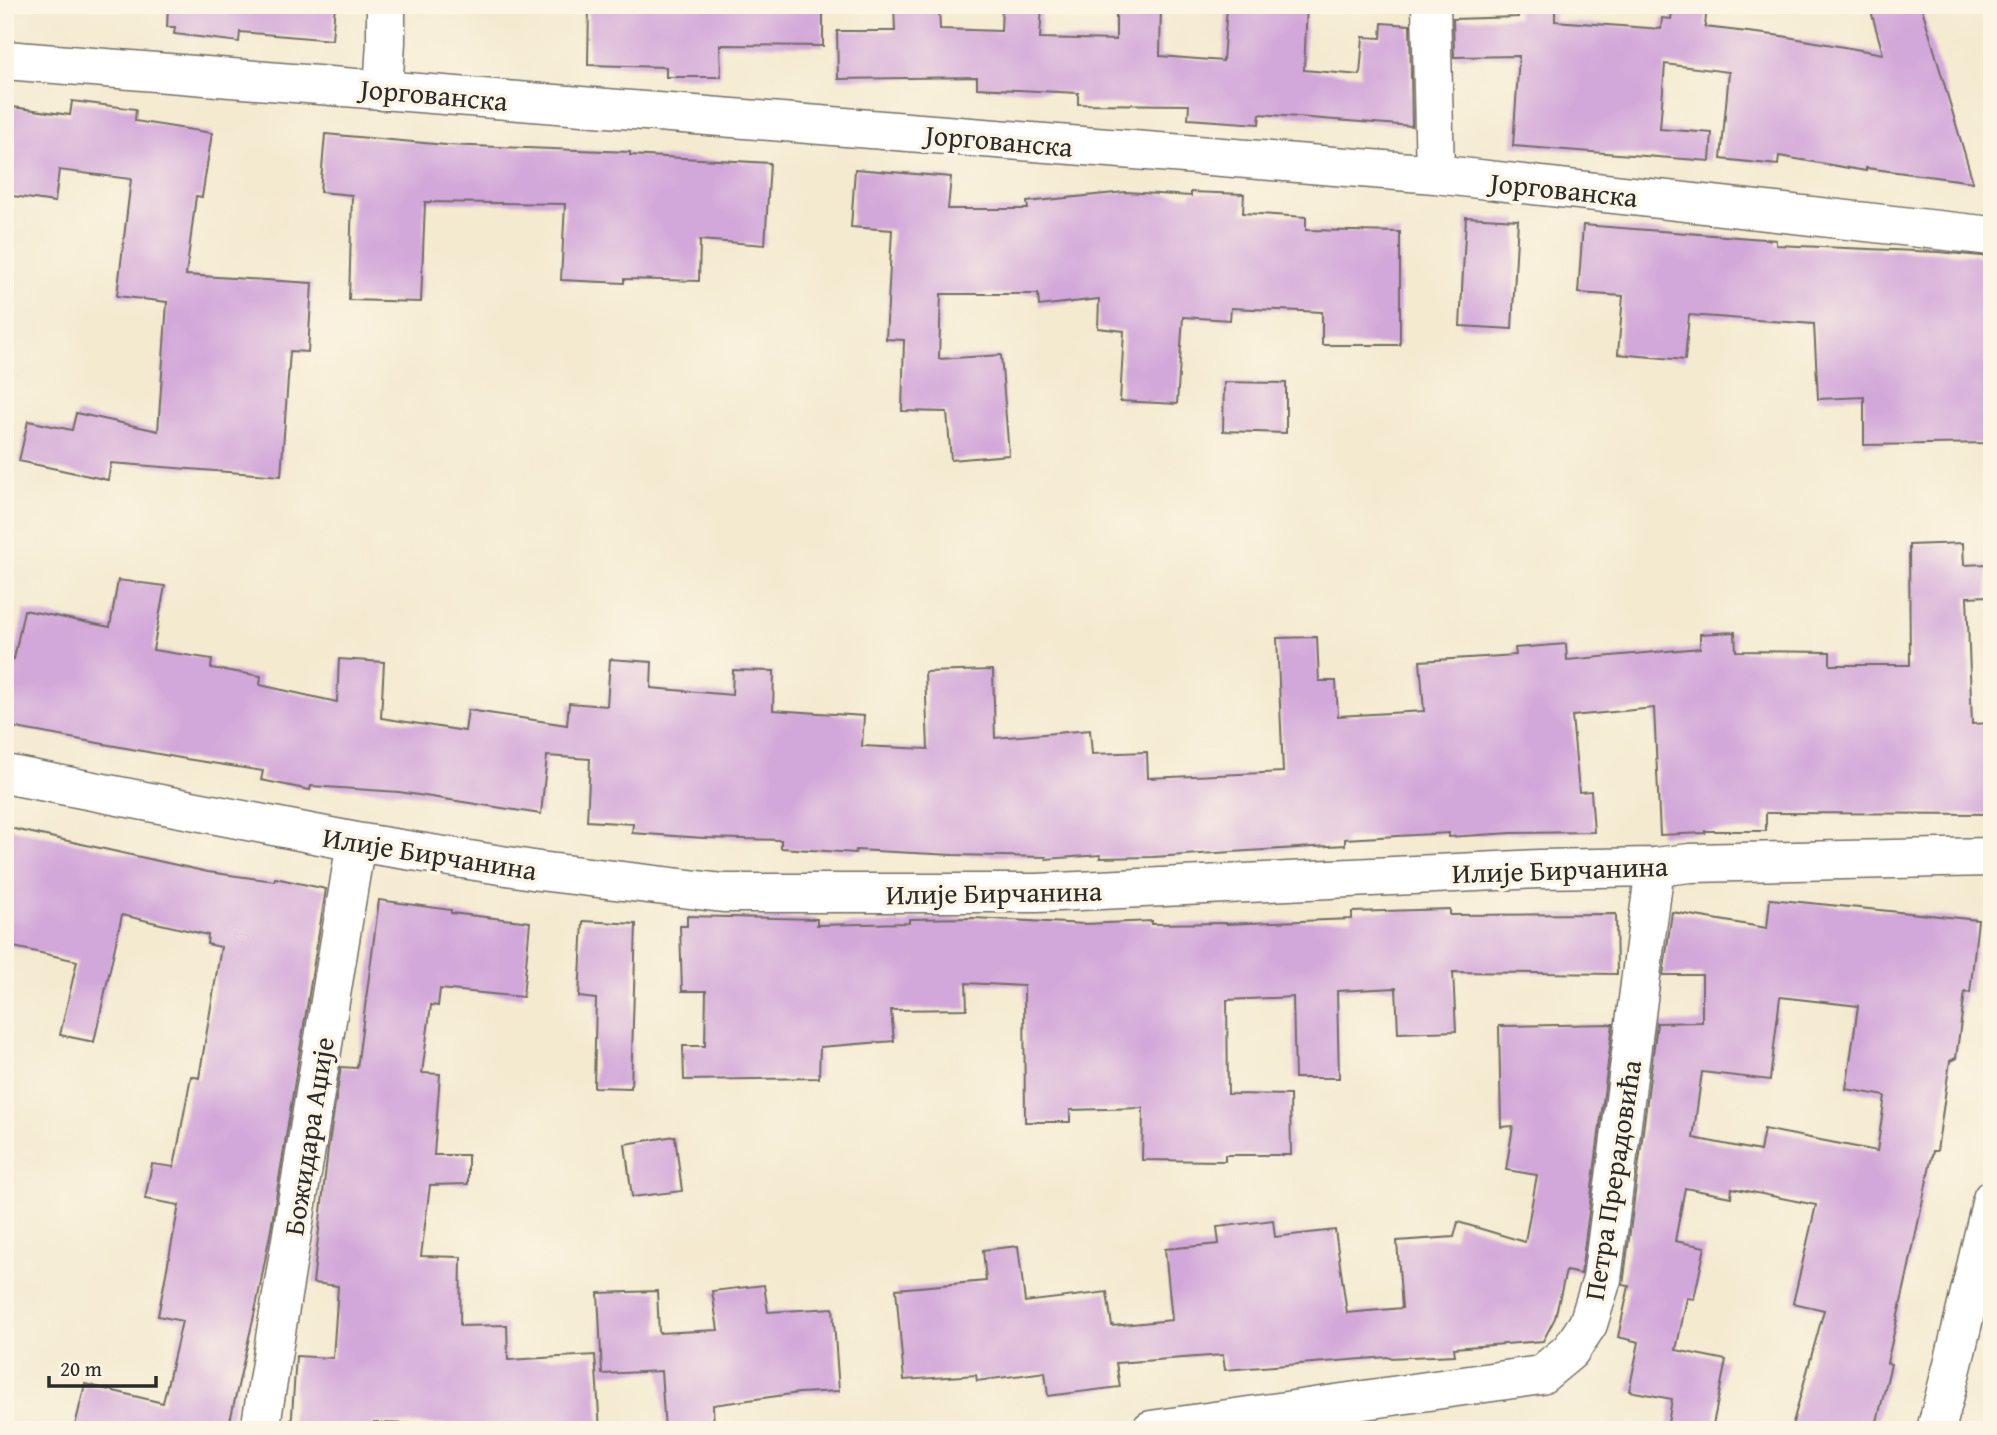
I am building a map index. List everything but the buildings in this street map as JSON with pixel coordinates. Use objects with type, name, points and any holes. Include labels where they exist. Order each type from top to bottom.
[{"type":"street","points":[[383,91],[386,5]]},
{"type":"street","points":[[1431,5],[1435,174]]},
{"type":"street","name":"Јоргованска","points":[[5,60],[1435,174],[1992,236]]},
{"type":"street","name":"Илије Бирчанина","points":[[5,774],[356,842],[539,871],[723,893],[1037,893],[1539,869],[1655,867],[1690,863],[1992,857]]},
{"type":"street","name":"Божидара Аџије","points":[[260,1430],[356,842]]},
{"type":"street","name":"Петра Прерадовића","points":[[1151,1430],[1541,1375],[1570,1351],[1588,1324],[1602,1279],[1655,867]]},
{"type":"street","points":[[1936,1430],[1992,1199]]}]
